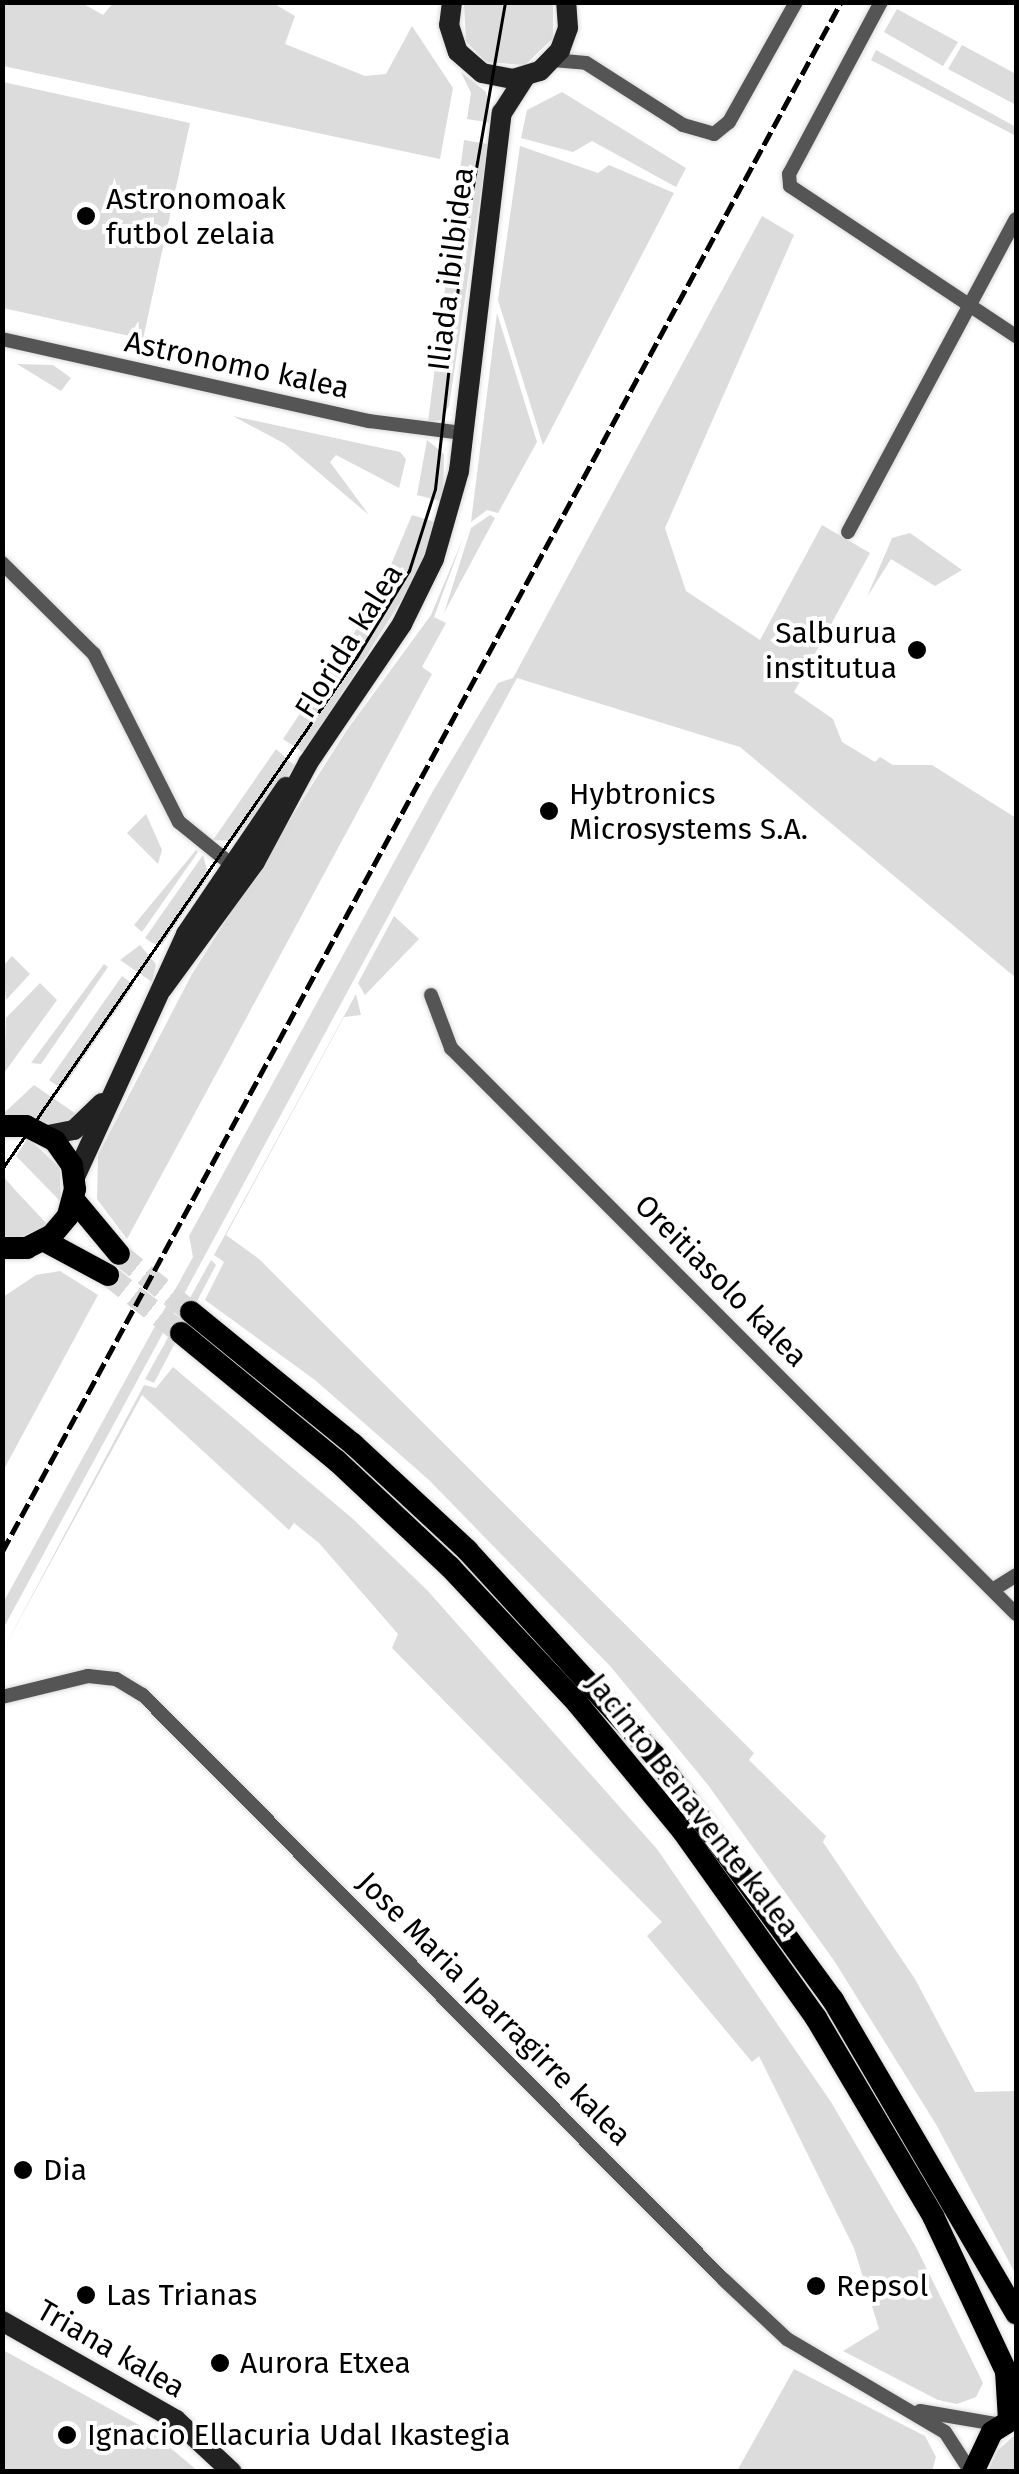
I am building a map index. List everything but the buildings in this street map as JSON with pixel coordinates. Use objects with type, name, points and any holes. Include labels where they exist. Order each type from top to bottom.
[{"type":"main road","points":[[452,2],[452,39],[478,71],[502,113]]},
{"type":"main road","points":[[478,71],[525,77],[553,60],[568,28],[566,2]]},
{"type":"main road","name":"Iliada ibilbidea","points":[[463,433],[502,113],[525,77]]},
{"type":"main road","name":"Florida kalea","points":[[116,1086],[162,989],[420,590],[448,519],[463,433]]},
{"type":"main road","points":[[2,1126],[48,1135],[82,1125],[116,1086]]},
{"type":"main road","points":[[6,1252],[43,1240],[59,1228],[116,1086]]},
{"type":"main road","points":[[48,1135],[75,1188],[119,1254]]},
{"type":"main road","points":[[43,1240],[108,1275]]},
{"type":"main road","name":"Jacinto Benavente kalea","points":[[1009,2420],[1006,2370],[934,2216],[816,2018],[682,1830],[578,1704],[450,1567],[186,1323],[354,1444],[467,1550],[655,1756],[834,2000],[1016,2312]]},
{"type":"main road","name":"Triana kalea","points":[[2,2321],[176,2420],[232,2472]]},
{"type":"main road","points":[[972,2472],[984,2442],[1009,2420]]},
{"type":"street","points":[[553,60],[586,63],[682,125],[714,134],[729,122],[796,2]]},
{"type":"street","points":[[881,2],[789,174],[796,195],[1016,336]]},
{"type":"street","points":[[848,532],[1016,219]]},
{"type":"street","name":"Astronomo kalea","points":[[2,339],[369,422],[463,433]]},
{"type":"street","points":[[2,563],[94,654],[179,822],[238,869]]},
{"type":"street","name":"Oreitiasolo kalea","points":[[431,996],[452,1048],[1016,1614]]},
{"type":"street","points":[[994,1589],[1016,1576]]},
{"type":"street","name":"Jose Maria Iparragirre kalea","points":[[2,1697],[88,1676],[116,1679],[143,1695],[787,2339],[914,2410],[952,2439],[972,2472]]},
{"type":"street","name":"Jose Maria Iparragirre kalea","points":[[2,1708],[34,1688]]},
{"type":"street","name":"Jose Maria Iparragirre kalea","points":[[914,2410],[1009,2420]]},
{"type":"shaded area","points":[[3,2],[82,3],[103,15],[113,3],[273,3],[295,16],[285,44],[365,76],[386,74],[412,26],[453,88],[440,159],[3,66]]},
{"type":"shaded area","points":[[464,3],[553,3],[553,38],[525,65],[486,62],[466,41]]},
{"type":"shaded area","points":[[897,9],[958,42],[943,66],[884,32]]},
{"type":"shaded area","points":[[962,45],[1016,74],[1016,105],[948,69]]},
{"type":"shaded area","points":[[876,50],[1016,127],[1016,136],[871,60]]},
{"type":"shaded area","points":[[461,72],[486,92],[492,123],[467,119],[471,93]]},
{"type":"shaded area","name":"Astronomoak futbol zelaia","points":[[3,82],[190,123],[143,339],[3,308]]},
{"type":"shaded area","points":[[562,92],[686,168],[676,187],[592,141],[573,152],[521,138],[527,110]]},
{"type":"shaded area","points":[[464,140],[488,144],[449,406],[441,420],[428,422]]},
{"type":"shaded area","points":[[520,146],[598,173],[609,165],[674,193],[543,445],[498,300]]},
{"type":"shaded area","points":[[762,216],[794,235],[665,528],[686,591],[760,640],[822,525],[870,553],[794,692],[833,719],[842,742],[875,762],[880,757],[893,765],[932,765],[1016,818],[1016,978],[740,747],[517,678],[3,1629],[3,1603],[193,1257],[189,1236],[433,791],[498,683],[513,678]]},
{"type":"shaded area","points":[[497,313],[537,442],[498,513],[487,510],[471,522]]},
{"type":"shaded area","points":[[17,364],[53,365],[71,378],[61,391]]},
{"type":"shaded area","points":[[233,416],[400,452],[406,459],[399,488],[336,455],[330,462],[369,515],[285,444]]},
{"type":"shaded area","points":[[427,440],[444,454],[443,502],[417,495]]},
{"type":"shaded area","points":[[412,515],[438,523],[422,568],[304,753],[283,739],[376,600]]},
{"type":"shaded area","points":[[490,515],[495,518],[444,613],[471,528]]},
{"type":"shaded area","points":[[910,533],[962,570],[935,586],[891,559],[867,597],[892,538]]},
{"type":"shaded area","points":[[464,536],[434,617],[446,623],[422,667],[432,674],[127,1239],[97,1199],[98,1155],[192,974],[347,730],[431,615]]},
{"type":"shaded area","points":[[276,749],[295,766],[233,841],[213,840]]},
{"type":"shaded area","points":[[146,814],[162,850],[158,864],[127,833]]},
{"type":"shaded area","points":[[198,852],[142,932],[134,925]]},
{"type":"shaded area","points":[[203,855],[209,877],[162,945],[152,943],[145,938]]},
{"type":"shaded area","points":[[394,916],[419,939],[365,995],[358,983]]},
{"type":"shaded area","points":[[140,945],[156,964],[152,982],[120,960]]},
{"type":"shaded area","points":[[12,956],[30,974],[6,1000],[3,966]]},
{"type":"shaded area","points":[[104,964],[108,967],[41,1064],[31,1063]]},
{"type":"shaded area","points":[[122,976],[134,985],[62,1089],[49,1080]]},
{"type":"shaded area","points":[[40,983],[57,1000],[4,1073],[6,1018]]},
{"type":"shaded area","points":[[356,994],[361,1015],[344,1017],[226,1235],[259,1259],[754,1753],[749,1760],[826,1836],[823,1842],[915,1979],[975,2092],[1016,2091],[1016,2275],[937,2126],[835,1962],[708,1785],[611,1667],[429,1480],[315,1380],[205,1300],[224,1262],[214,1255]]},
{"type":"shaded area","points":[[34,1085],[82,1118],[55,1125],[3,1114]]},
{"type":"shaded area","points":[[28,1138],[60,1168],[61,1202],[16,1156]]},
{"type":"shaded area","points":[[2,1175],[48,1225],[21,1237],[3,1236]]},
{"type":"shaded area","points":[[211,1260],[216,1265],[154,1383],[145,1379]]},
{"type":"shaded area","points":[[60,1271],[98,1295],[3,1471],[3,1297],[36,1275]]},
{"type":"shaded area","points":[[173,1367],[353,1519],[427,1590],[657,1849],[831,2102],[916,2247],[983,2383],[976,2397],[957,2404],[938,2400],[843,2351],[879,2329],[854,2248],[759,2056],[752,2062],[647,1936],[662,1922],[392,1648],[398,1634],[319,1543],[294,1523],[289,1530],[142,1395],[3,1650],[144,1385],[156,1388]]},
{"type":"shaded area","name":"Ignacio Ellacuria Udal Ikastegia","points":[[3,2350],[150,2431],[198,2471],[3,2471]]},
{"type":"shaded area","points":[[794,2369],[925,2436],[936,2457],[932,2471],[737,2471]]},
{"type":"shaded area","points":[[1016,2434],[1016,2471],[988,2471],[997,2451]]},
{"type":"tunnel","points":[[119,1254],[191,1312]]},
{"type":"tunnel","points":[[108,1275],[181,1333]]},
{"type":"tram line","points":[[2,1169],[356,658],[409,571],[435,489],[463,243],[505,2]]},
{"type":"railway","points":[[2,1552],[841,2]]},
{"type":"place","name":"Astronomoak futbol zelaia","points":[[86,216]]},
{"type":"place","name":"Salburua institutua","points":[[917,650]]},
{"type":"place","name":"Hybtronics Microsystems S.A.","points":[[549,811]]},
{"type":"place","name":"Dia","points":[[23,2170]]},
{"type":"place","name":"Repsol","points":[[816,2286]]},
{"type":"place","name":"Las Trianas","points":[[86,2295]]},
{"type":"place","name":"Aurora Etxea","points":[[220,2363]]},
{"type":"place","name":"Ignacio Ellacuria Udal Ikastegia","points":[[67,2435]]}]
